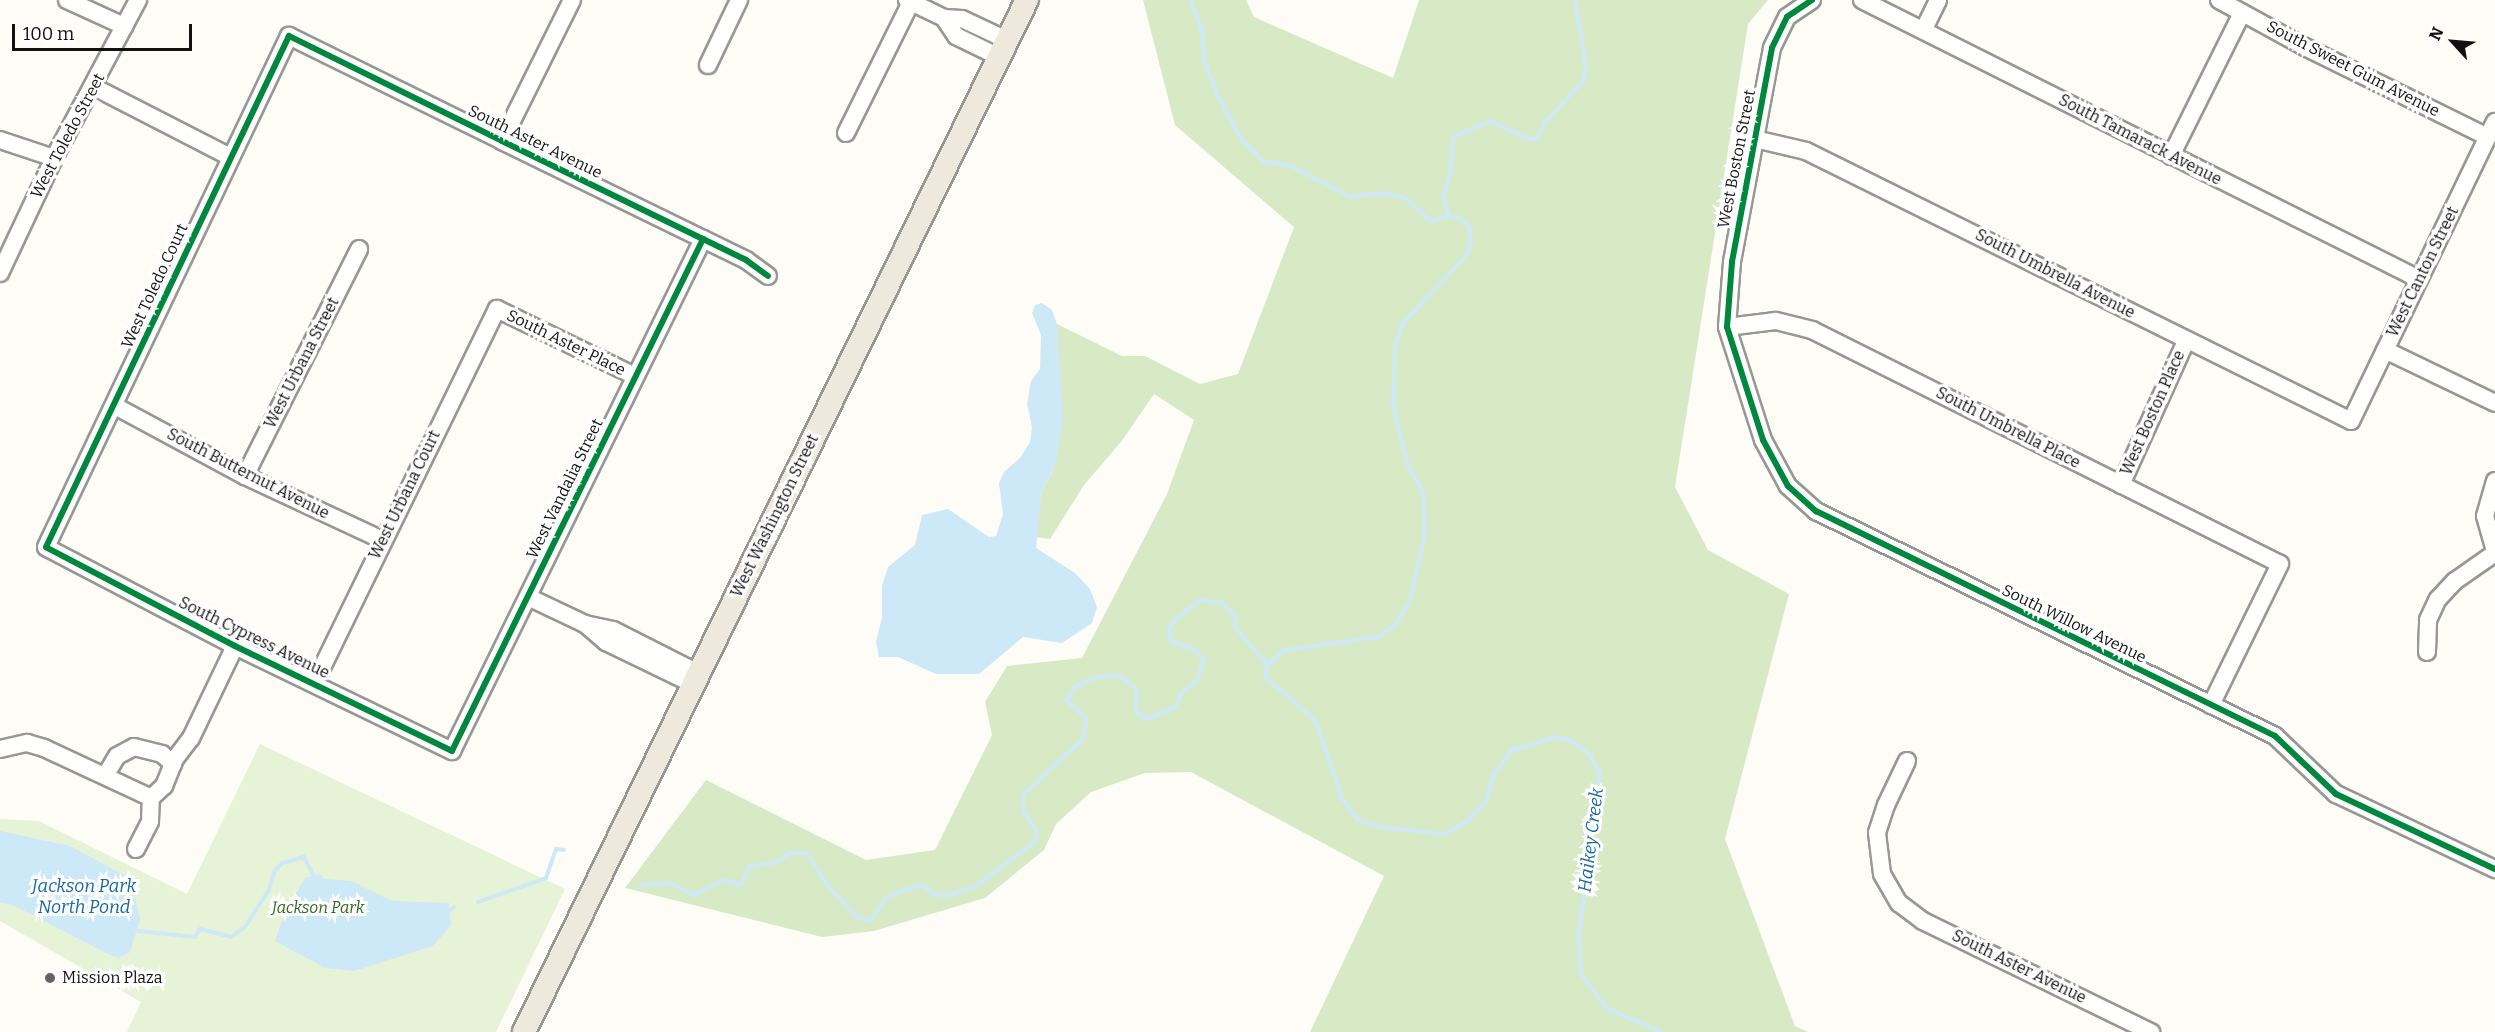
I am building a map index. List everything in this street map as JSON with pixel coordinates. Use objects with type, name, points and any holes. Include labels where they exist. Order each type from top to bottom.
[{"type":"main road","name":"West Washington Street","points":[[524,1032],[1027,0]]},
{"type":"street","points":[[67,0],[124,26]]},
{"type":"street","name":"West Toledo Street","points":[[0,273],[54,158],[94,87],[138,0]]},
{"type":"street","points":[[502,141],[570,0]]},
{"type":"street","points":[[708,65],[739,0]]},
{"type":"street","name":"South Tamarack Avenue","points":[[1862,0],[1924,29],[2171,156],[2419,279]]},
{"type":"street","points":[[1924,29],[1938,0]]},
{"type":"street","name":"South Sweet Gum Avenue","points":[[2219,0],[2242,13],[2492,129]]},
{"type":"street","points":[[846,133],[909,1],[944,18],[956,36],[1003,49]]},
{"type":"street","name":"West Boston Street","points":[[1728,327],[1732,262],[1772,48],[1787,16],[1806,3]]},
{"type":"street","points":[[2171,156],[2242,13]]},
{"type":"street","name":"South Aster Avenue","points":[[289,36],[746,260],[768,276]]},
{"type":"street","name":"West Toledo Court","points":[[46,547],[289,36]]},
{"type":"street","points":[[94,87],[230,157]]},
{"type":"street","name":"West Canton Street","points":[[2351,421],[2492,129]]},
{"type":"street","name":"South Umbrella Avenue","points":[[1755,139],[1806,151],[2351,421]]},
{"type":"street","points":[[0,140],[54,158]]},
{"type":"street","name":"West Vandalia Street","points":[[452,751],[703,239]]},
{"type":"street","name":"West Urbana Street","points":[[245,476],[358,249]]},
{"type":"street","name":"South Aster Place","points":[[497,309],[635,376]]},
{"type":"street","name":"West Urbana Court","points":[[315,682],[382,540],[497,309]]},
{"type":"street","name":"South Umbrella Place","points":[[1728,327],[1776,321],[1804,327],[2280,564],[2211,705]]},
{"type":"street","name":"South Willow Avenue","points":[[1728,327],[1769,457],[1801,499],[1981,594],[2275,736],[2336,794],[2495,869]]},
{"type":"street","name":"West Boston Place","points":[[2121,485],[2186,341]]},
{"type":"street","points":[[2385,350],[2495,403]]},
{"type":"street","name":"South Butternut Avenue","points":[[115,406],[245,476],[382,540]]},
{"type":"street","points":[[2427,652],[2428,620],[2438,599],[2455,581],[2495,553],[2485,516],[2495,481]]},
{"type":"street","name":"South Cypress Avenue","points":[[46,547],[236,646],[315,682],[452,751]]},
{"type":"street","points":[[528,597],[585,624],[606,642],[696,678]]},
{"type":"street","points":[[136,849],[150,822],[151,798],[164,786],[173,764],[191,738],[236,646]]},
{"type":"street","points":[[0,749],[27,743],[44,748],[151,798]]},
{"type":"street","points":[[105,776],[117,756],[134,747],[162,754],[173,764]]},
{"type":"street","name":"South Aster Avenue","points":[[1907,761],[1886,805],[1877,833],[1879,862],[1892,894],[1923,921],[2151,1032]]},
{"type":"green space","points":[[1143,0],[1246,0],[1254,17],[1393,78],[1419,0],[1768,0],[1748,24],[1675,487],[1708,550],[1789,594],[1725,839],[1795,1026],[1808,1032],[1310,1032],[1384,876],[1191,772],[1145,773],[1091,792],[1056,824],[1044,850],[985,898],[874,931],[822,937],[625,888],[706,780],[866,860],[935,850],[992,735],[985,702],[1007,666],[1082,658],[1167,494],[1194,420],[1154,394],[1121,442],[1084,485],[1050,539],[1035,537],[1042,491],[1055,466],[1057,324],[1122,356],[1145,356],[1200,384],[1238,374],[1294,227],[1175,125]]},
{"type":"green space","name":"Jackson Park","points":[[260,744],[565,889],[496,1032],[127,1032],[141,1002],[0,921],[0,819],[39,821],[187,894]]},
{"type":"water","points":[[1042,303],[1052,310],[1057,324],[1063,423],[1055,466],[1042,491],[1036,548],[1075,573],[1090,589],[1097,607],[1092,623],[1062,643],[1023,637],[979,674],[936,674],[898,657],[879,657],[876,642],[882,617],[882,586],[888,567],[915,545],[922,515],[948,509],[989,537],[996,536],[1003,514],[999,483],[1004,472],[1020,458],[1030,442],[1032,427],[1027,404],[1031,381],[1040,369],[1041,335],[1032,313],[1035,305]]},
{"type":"water","name":"Jackson Park North Pond","points":[[0,831],[70,846],[131,879],[140,919],[130,952],[119,958],[106,953],[17,907],[0,902]]},
{"type":"water","points":[[320,874],[324,879],[351,881],[392,901],[449,903],[451,925],[433,946],[354,971],[325,968],[275,941],[286,910],[305,878]]},
{"type":"waterway","name":"Haikey Creek","points":[[1190,0],[1202,29],[1204,60],[1218,96],[1241,139],[1263,161],[1290,166],[1351,197],[1385,193],[1405,198],[1431,221],[1449,216],[1462,219],[1470,229],[1471,244],[1465,257],[1403,323],[1395,346],[1393,405],[1408,466],[1423,492],[1425,533],[1410,601],[1395,625],[1378,637],[1284,650],[1268,665],[1265,677],[1315,720],[1343,800],[1358,820],[1379,827],[1445,834],[1467,821],[1486,802],[1492,778],[1511,751],[1554,737],[1572,741],[1590,755],[1600,774],[1579,934],[1580,972],[1606,1008],[1661,1032]]},
{"type":"waterway","points":[[1449,216],[1443,196],[1450,175],[1453,137],[1490,121],[1528,139],[1537,139],[1544,123],[1583,82],[1586,67],[1575,0]]},
{"type":"waterway","name":"Haikey Creek","points":[[641,885],[670,883],[694,895],[724,880],[740,885],[750,866],[774,863],[790,853],[807,853],[827,885],[857,917],[870,921],[886,898],[901,891],[922,885],[935,895],[951,895],[974,887],[1035,842],[1037,831],[1023,810],[1023,795],[1082,740],[1087,720],[1066,700],[1076,686],[1096,677],[1120,676],[1137,690],[1136,711],[1146,719],[1176,706],[1181,693],[1197,681],[1204,659],[1191,648],[1172,642],[1168,632],[1173,622],[1199,600],[1222,603],[1235,615],[1236,629],[1268,665]]},
{"type":"waterway","name":"Haikey Creek","points":[[478,902],[546,878],[556,849],[564,850]]},
{"type":"waterway","name":"Haikey Creek","points":[[138,931],[195,937],[200,929],[231,937],[245,927],[269,890],[274,872],[282,863],[304,857],[313,875]]},
{"type":"waterway","points":[[450,910],[454,907]]},
{"type":"cycle path","points":[[1812,0],[1787,17],[1772,48],[1732,262],[1727,327],[1763,440],[1788,486],[1816,511],[2275,736],[2336,794],[2495,869]]},
{"type":"cycle path","points":[[703,239],[452,751],[235,646],[46,547],[289,36],[746,260],[768,276]]},
{"type":"place","name":"Mission Plaza","points":[[50,978]]}]
